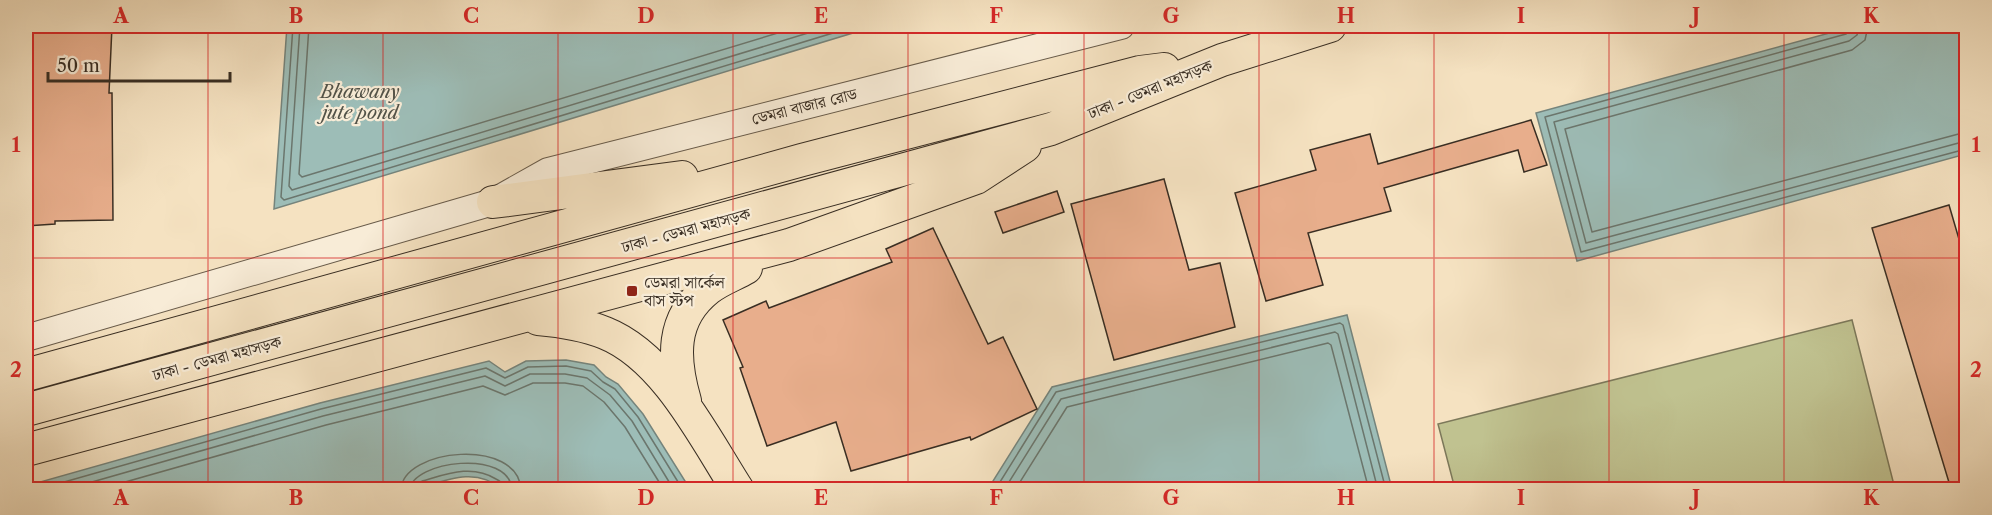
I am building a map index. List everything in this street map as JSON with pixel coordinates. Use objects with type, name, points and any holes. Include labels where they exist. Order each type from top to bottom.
[{"type":"main road","points":[[1222,60],[1330,26]]},
{"type":"main road","name":"ঢাকা - ডেমরা মহাসড়ক","points":[[26,410],[1051,129],[1222,60]]},
{"type":"main road","name":"ঢাকা - ডেমরা মহাসড়ক","points":[[26,375],[802,160],[1140,72],[1222,60]]},
{"type":"main road","points":[[26,450],[789,245],[975,178],[1051,129]]},
{"type":"main road","points":[[493,202],[802,160]]},
{"type":"main road","points":[[689,413],[676,363],[675,346],[683,322],[709,288],[789,245]]},
{"type":"main road","points":[[521,317],[575,323],[606,333],[628,345],[662,376],[738,489]]},
{"type":"street","name":"ডেমরা বাজার রোড","points":[[26,338],[493,202],[548,171],[1120,26]]},
{"type":"green space","points":[[1852,320],[1895,489],[1455,489],[1438,424]]},
{"type":"water","name":"Bhawany jute pond","points":[[287,26],[876,26],[274,209]]},
{"type":"water","points":[[1855,26],[1966,26],[1966,154],[1577,261],[1536,113]]},
{"type":"water","points":[[1347,315],[1392,489],[988,489],[1052,387]]},
{"type":"water","points":[[566,360],[594,365],[606,377],[618,384],[643,414],[690,489],[501,489],[491,482],[469,477],[447,480],[413,490],[26,489],[26,486],[320,403],[489,361],[505,372],[526,361]]},
{"type":"building","points":[[26,26],[112,26],[109,93],[112,93],[113,220],[55,221],[55,224],[26,226],[32,60],[26,60]]},
{"type":"building","points":[[1531,120],[1547,165],[1524,172],[1518,150],[1384,188],[1391,211],[1308,233],[1323,285],[1266,301],[1235,193],[1316,170],[1310,150],[1370,134],[1378,164]]},
{"type":"building","points":[[1164,179],[1189,270],[1220,263],[1235,327],[1114,360],[1071,204]]},
{"type":"building","points":[[1057,191],[1064,212],[1003,233],[995,212]]},
{"type":"building","points":[[1949,205],[1966,263],[1966,489],[1951,489],[1872,228]]},
{"type":"building","points":[[933,228],[988,344],[1003,337],[1037,409],[971,440],[970,437],[851,471],[836,422],[767,446],[740,368],[743,367],[723,320],[766,301],[769,308],[892,262],[886,249]]},
{"type":"place","name":"ডেমরা সার্কেল বাস স্টপ","points":[[632,291]]}]
